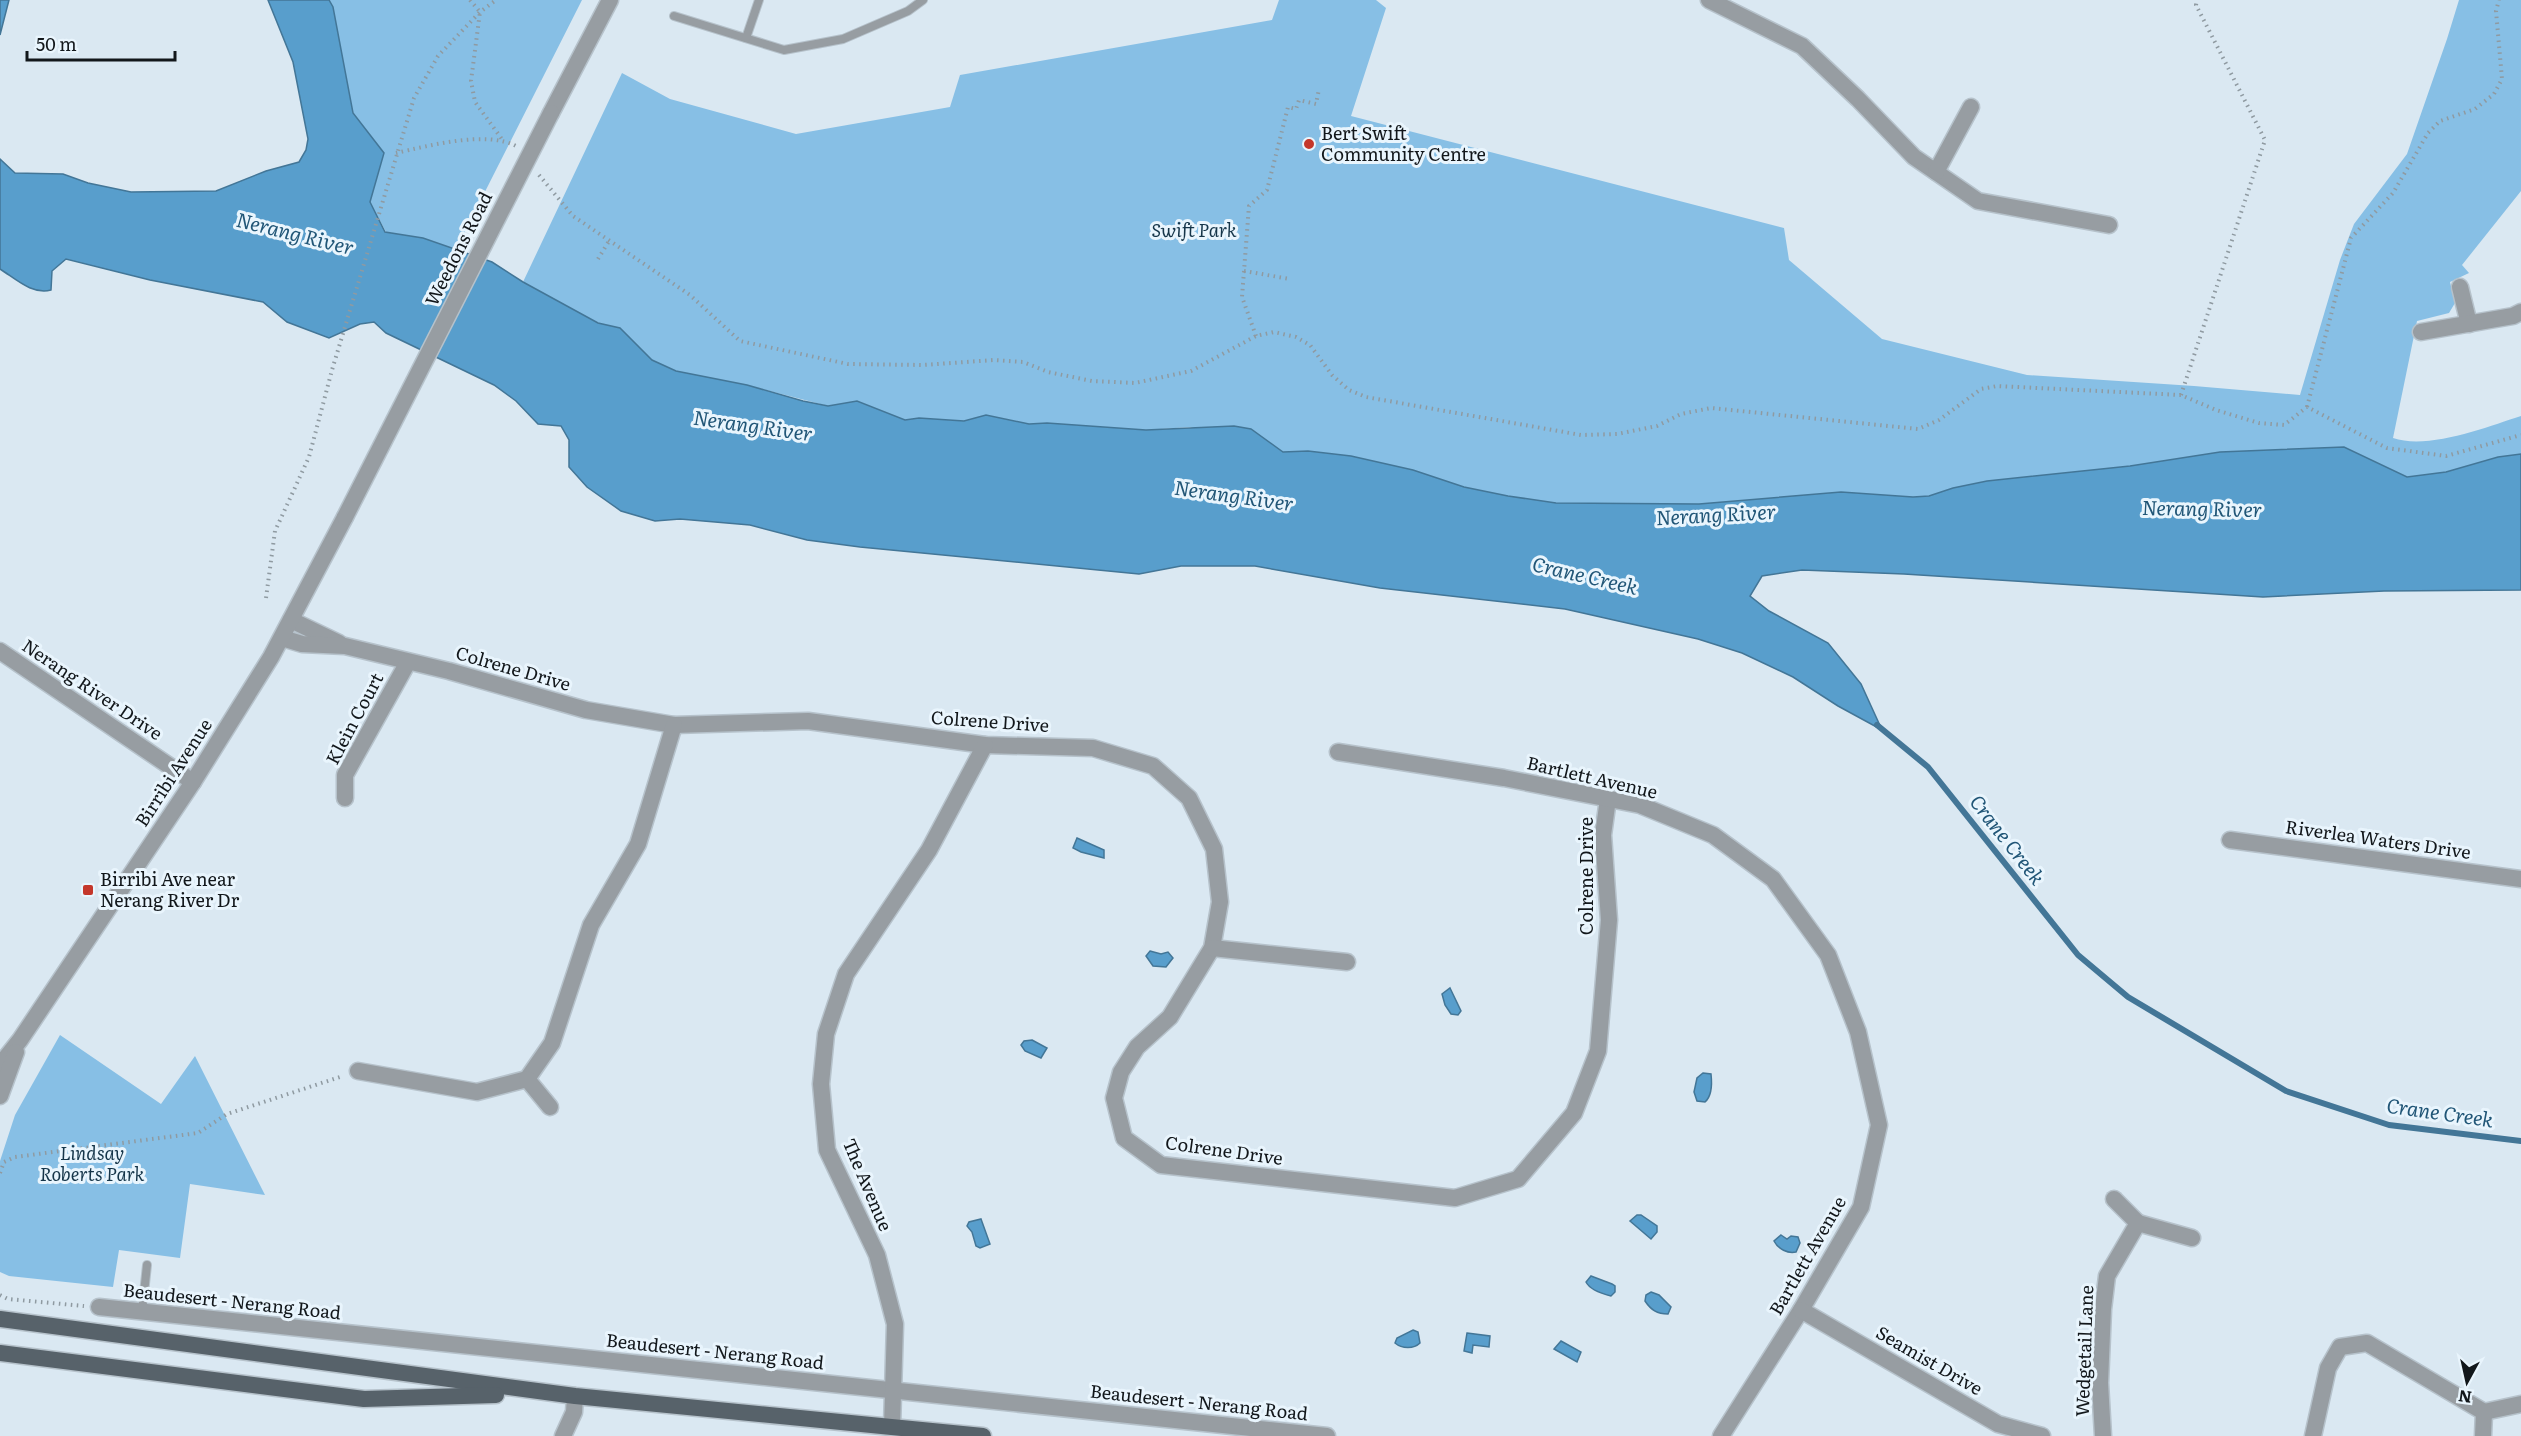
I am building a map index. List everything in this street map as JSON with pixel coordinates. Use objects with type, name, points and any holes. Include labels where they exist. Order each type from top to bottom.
[{"type":"main road","points":[[0,1319],[575,1396],[983,1436]]},
{"type":"main road","points":[[0,1353],[364,1399],[466,1395],[575,1396]]},
{"type":"street","name":"Weedons Road","points":[[345,517],[550,113],[610,0]]},
{"type":"street","points":[[1709,0],[1802,45],[1914,157],[1978,201],[2109,225]]},
{"type":"street","points":[[1936,172],[1971,107]]},
{"type":"street","points":[[2460,287],[2469,324]]},
{"type":"street","points":[[2421,332],[2513,316],[2521,312]]},
{"type":"street","name":"Birribi Avenue","points":[[0,1065],[20,1040],[193,782],[282,638],[345,517]]},
{"type":"street","name":"Colrene Drive","points":[[291,620],[345,646],[586,710],[674,725],[808,722],[985,745],[1093,748],[1153,766],[1189,798],[1214,849],[1220,902],[1212,948],[1170,1017],[1137,1047],[1121,1072],[1114,1098],[1124,1138],[1161,1165],[1455,1198],[1518,1179],[1574,1113],[1598,1052],[1609,920],[1603,835],[1608,799]]},
{"type":"street","name":"Colrene Drive","points":[[282,638],[302,644],[345,646]]},
{"type":"street","name":"Nerang River Drive","points":[[0,651],[193,782]]},
{"type":"street","name":"Klein Court","points":[[345,798],[345,775],[408,662]]},
{"type":"street","points":[[358,1071],[477,1092],[527,1079],[552,1043],[591,925],[638,844],[674,725]]},
{"type":"street","name":"The Avenue","points":[[891,1427],[895,1324],[877,1255],[827,1150],[821,1084],[826,1034],[846,974],[929,850],[985,745]]},
{"type":"street","name":"Bartlett Avenue","points":[[1338,752],[1504,778],[1641,805],[1713,836],[1773,879],[1828,956],[1858,1032],[1879,1125],[1861,1207],[1801,1310],[1721,1436]]},
{"type":"street","name":"Riverlea Waters Drive","points":[[2230,840],[2521,879]]},
{"type":"street","points":[[1212,948],[1347,962]]},
{"type":"street","name":"Birribi Avenue","points":[[0,1096],[20,1040]]},
{"type":"street","points":[[527,1079],[550,1107]]},
{"type":"street","points":[[2114,1199],[2138,1223],[2192,1238]]},
{"type":"street","name":"Wedgetail Lane","points":[[2103,1436],[2100,1383],[2103,1309],[2107,1276],[2138,1223]]},
{"type":"street","name":"Beaudesert - Nerang Road","points":[[99,1308],[1327,1436]]},
{"type":"street","name":"Seamist Drive","points":[[1801,1310],[1994,1430],[2042,1436]]},
{"type":"street","points":[[2313,1436],[2328,1368],[2340,1347],[2367,1343],[2484,1412],[2521,1404]]},
{"type":"street","points":[[563,1436],[574,1412],[575,1396]]},
{"type":"street","points":[[2483,1436],[2484,1412]]},
{"type":"lane","points":[[746,38],[759,0]]},
{"type":"lane","points":[[675,16],[784,50],[843,39],[908,11],[923,0]]},
{"type":"lane","points":[[142,1312],[147,1265]]},
{"type":"path","points":[[470,0],[480,12]]},
{"type":"path","points":[[266,598],[275,531],[309,457],[332,370],[414,98],[438,56],[480,12],[496,0]]},
{"type":"path","points":[[2181,395],[2265,140],[2196,4],[2197,0]]},
{"type":"path","points":[[533,168],[573,216],[690,296],[740,341],[848,364],[922,365],[994,360],[1023,362],[1048,372],[1092,381],[1135,383],[1191,371],[1257,336],[1274,332],[1296,337],[1310,345],[1332,375],[1349,390],[1366,397],[1581,435],[1617,434],[1657,426],[1681,414],[1711,408],[1918,429],[1939,420],[1980,389],[1997,387],[2181,395],[2216,410],[2259,423],[2284,425],[2307,407],[2350,238],[2393,193],[2428,133],[2440,121],[2475,109],[2494,94],[2502,79],[2496,11],[2499,0]]},
{"type":"path","points":[[480,12],[472,56],[473,92],[475,102],[484,118],[505,142]]},
{"type":"path","points":[[1257,336],[1242,297],[1249,206],[1267,190],[1288,107],[1296,109],[1299,100],[1316,104],[1319,88]]},
{"type":"path","points":[[396,153],[443,143],[482,140],[505,142],[514,145],[521,153]]},
{"type":"path","points":[[598,259],[609,241]]},
{"type":"path","points":[[1244,271],[1290,279]]},
{"type":"path","points":[[2307,407],[2387,448],[2446,456],[2521,435]]},
{"type":"path","points":[[0,1173],[4,1162],[15,1157],[198,1133],[227,1114],[358,1071]]},
{"type":"path","points":[[0,1295],[8,1299],[99,1308]]},
{"type":"green space","points":[[329,0],[582,0],[455,251],[423,238],[386,232],[370,202],[384,153],[353,113],[333,7]]},
{"type":"green space","name":"Swift Park","points":[[1279,0],[1376,0],[1386,8],[1351,116],[1784,228],[1789,260],[1882,339],[2027,375],[2300,395],[2340,260],[2354,224],[2407,154],[2459,0],[2521,0],[2521,191],[2462,265],[2469,273],[2450,282],[2455,303],[2449,313],[2417,321],[2393,438],[2407,441],[2440,439],[2475,431],[2521,416],[2521,454],[2498,457],[2446,472],[2407,477],[2344,447],[2220,452],[2130,466],[1987,481],[1929,496],[1841,492],[1699,504],[1556,503],[1464,487],[1413,470],[1351,456],[1308,451],[1283,453],[1268,442],[1190,427],[1146,430],[1047,423],[1029,424],[986,415],[964,421],[919,418],[905,420],[857,401],[828,406],[747,385],[676,371],[652,360],[620,328],[598,323],[523,282],[622,73],[670,99],[796,134],[950,107],[960,75],[1272,20]]},
{"type":"green space","name":"Lindsay Roberts Park","points":[[60,1035],[161,1104],[195,1056],[265,1195],[190,1184],[180,1258],[119,1250],[113,1287],[9,1276],[0,1272],[0,1161],[15,1115]]},
{"type":"water","points":[[0,0],[9,0],[0,35]]},
{"type":"water","name":"Nerang River","points":[[268,0],[329,0],[333,7],[353,113],[384,153],[370,202],[385,232],[423,238],[492,262],[523,282],[598,323],[620,328],[652,360],[676,371],[747,385],[828,406],[857,401],[905,420],[919,418],[964,421],[986,415],[1029,424],[1047,423],[1146,430],[1234,426],[1251,429],[1283,452],[1308,451],[1351,456],[1413,470],[1464,487],[1556,503],[1699,504],[1841,492],[1929,496],[1987,481],[2130,466],[2220,452],[2344,447],[2407,477],[2446,472],[2498,457],[2521,454],[2521,590],[2384,591],[2263,597],[1904,574],[1802,570],[1762,576],[1750,596],[1769,611],[1828,643],[1861,684],[1882,730],[1838,706],[1793,677],[1742,653],[1698,639],[1565,609],[1380,588],[1255,566],[1181,566],[1139,574],[860,547],[807,540],[750,525],[680,519],[655,521],[621,511],[587,487],[569,467],[569,440],[561,426],[538,424],[516,401],[494,385],[386,333],[374,322],[360,324],[329,338],[287,322],[263,302],[150,280],[66,259],[52,271],[51,290],[31,288],[0,269],[0,159],[15,173],[63,174],[88,183],[131,192],[216,191],[266,171],[299,162],[306,150],[308,139],[293,62]]},
{"type":"water","points":[[1077,838],[1104,850],[1104,858],[1073,848]]},
{"type":"water","points":[[1150,951],[1161,954],[1168,952],[1173,958],[1166,967],[1153,966],[1146,956]]},
{"type":"water","points":[[1450,988],[1461,1011],[1458,1015],[1451,1014],[1445,1005],[1442,994]]},
{"type":"water","points":[[1032,1040],[1047,1048],[1041,1058],[1025,1051],[1021,1045],[1024,1041]]},
{"type":"water","points":[[1703,1073],[1711,1074],[1710,1093],[1705,1102],[1697,1101],[1694,1092],[1697,1078]]},
{"type":"water","points":[[1637,1215],[1641,1215],[1657,1226],[1657,1232],[1651,1239],[1630,1221]]},
{"type":"water","points":[[981,1219],[990,1244],[980,1248],[976,1246],[972,1232],[967,1226],[969,1222]]},
{"type":"water","points":[[1781,1235],[1787,1239],[1791,1236],[1798,1237],[1800,1243],[1796,1252],[1787,1252],[1776,1244],[1774,1241]]},
{"type":"water","points":[[1591,1276],[1615,1286],[1615,1292],[1611,1296],[1588,1285],[1586,1282]]},
{"type":"water","points":[[1651,1292],[1659,1295],[1671,1307],[1668,1314],[1657,1312],[1647,1304],[1646,1295]]},
{"type":"water","points":[[1413,1330],[1418,1332],[1420,1343],[1404,1347],[1395,1343],[1397,1338]]},
{"type":"water","points":[[1467,1333],[1490,1336],[1489,1347],[1473,1345],[1472,1353],[1464,1351]]},
{"type":"water","points":[[1561,1341],[1581,1352],[1577,1362],[1554,1349]]},
{"type":"waterway","name":"Crane Creek","points":[[1877,725],[1928,767],[2078,955],[2128,997],[2286,1091],[2389,1125],[2521,1141]]},
{"type":"place","name":"Bert Swift Community Centre","points":[[1309,144]]},
{"type":"place","name":"Birribi Ave near Nerang River Dr","points":[[88,890]]}]
